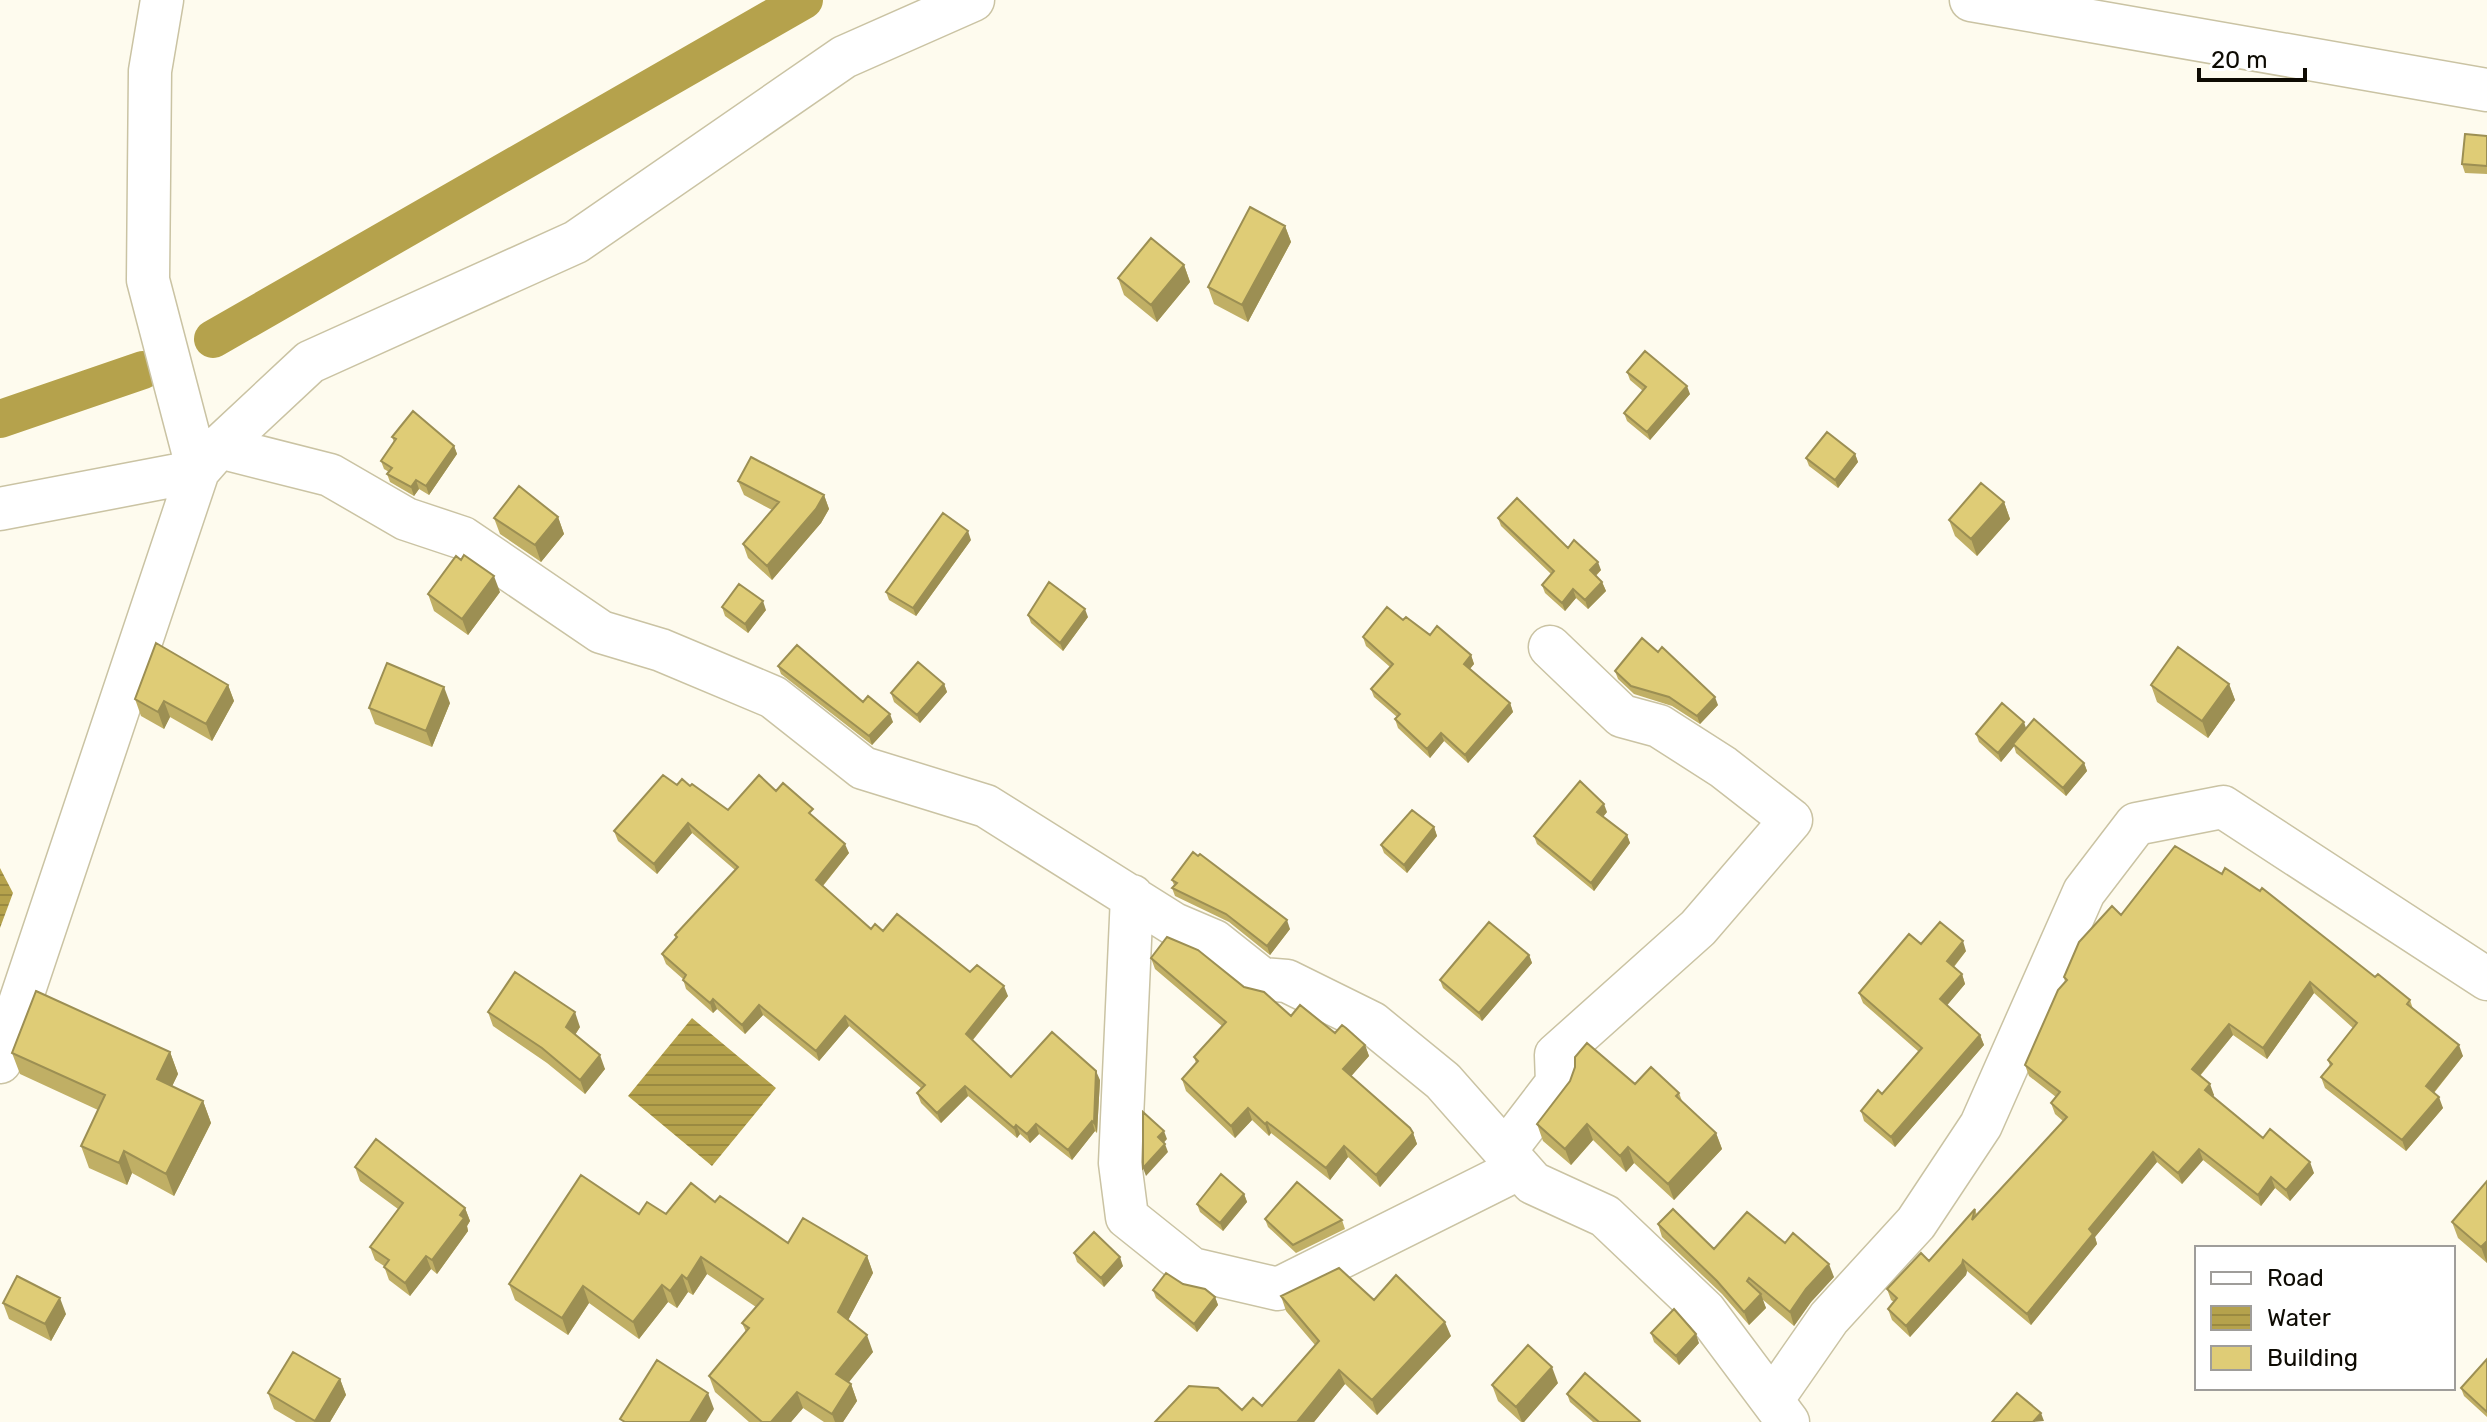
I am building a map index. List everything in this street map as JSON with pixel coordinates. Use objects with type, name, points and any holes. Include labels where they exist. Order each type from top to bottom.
[{"type":"street","points":[[162,0],[150,71],[148,280],[208,459]]},
{"type":"street","points":[[0,1062],[208,459],[310,362],[576,242],[844,57],[973,0]]},
{"type":"street","points":[[1971,0],[2487,90]]},
{"type":"street","points":[[0,509],[208,459],[330,475],[406,519],[463,538],[601,632],[661,650],[773,697],[863,768],[986,806],[1174,924],[1214,941],[1262,979],[1287,981],[1372,1023],[1443,1081],[1533,1183],[1605,1216],[1705,1311],[1780,1411],[1829,1318],[1916,1223],[1981,1125],[2084,892],[2136,824],[2223,807],[2487,979]]},
{"type":"street","points":[[1132,896],[1120,1163],[1127,1217],[1192,1269],[1278,1289],[1375,1243],[1512,1160],[1557,1083],[1556,1055],[1698,928],[1791,820],[1723,767],[1659,726],[1622,716],[1550,647]]},
{"type":"water","points":[[0,868],[13,893],[0,928]]},
{"type":"water","points":[[692,1018],[776,1088],[712,1166],[628,1096]]},
{"type":"building","points":[[2465,134],[2487,136],[2487,166],[2462,164]]},
{"type":"building","points":[[1250,207],[1285,226],[1242,305],[1208,287]]},
{"type":"building","points":[[1151,238],[1184,265],[1151,305],[1118,278]]},
{"type":"building","points":[[1645,351],[1687,386],[1647,432],[1624,413],[1646,387],[1627,372]]},
{"type":"building","points":[[413,411],[454,446],[426,486],[416,480],[411,487],[387,474],[392,468],[381,461],[396,439],[392,437]]},
{"type":"building","points":[[1827,432],[1855,454],[1835,480],[1806,458]]},
{"type":"building","points":[[751,457],[824,495],[816,509],[767,566],[743,544],[779,502],[738,481]]},
{"type":"building","points":[[1981,483],[2004,502],[1971,539],[1949,520]]},
{"type":"building","points":[[519,486],[558,517],[535,545],[494,518]]},
{"type":"building","points":[[1517,498],[1568,548],[1574,540],[1598,562],[1590,570],[1602,582],[1585,600],[1573,589],[1562,603],[1542,585],[1554,571],[1498,518]]},
{"type":"building","points":[[943,513],[968,531],[913,608],[886,592]]},
{"type":"building","points":[[464,555],[494,576],[462,619],[428,594],[456,556],[461,560]]},
{"type":"building","points":[[1049,582],[1085,609],[1060,643],[1028,615]]},
{"type":"building","points":[[739,584],[763,601],[745,624],[722,607]]},
{"type":"building","points":[[1387,607],[1430,635],[1437,626],[1471,655],[1464,664],[1510,703],[1465,755],[1441,733],[1427,749],[1395,719],[1400,714],[1371,689],[1393,664],[1363,637]]},
{"type":"building","points":[[1642,638],[1658,652],[1662,647],[1715,697],[1697,716],[1669,697],[1631,686],[1615,671]]},
{"type":"building","points":[[156,643],[228,685],[206,724],[164,701],[158,712],[135,699]]},
{"type":"building","points":[[797,645],[863,702],[868,696],[890,714],[869,736],[778,666]]},
{"type":"building","points":[[2178,647],[2229,684],[2202,721],[2151,685]]},
{"type":"building","points":[[918,662],[944,684],[917,715],[891,693]]},
{"type":"building","points":[[387,663],[444,687],[426,731],[369,708]]},
{"type":"building","points":[[2002,703],[2024,722],[1998,753],[1976,734]]},
{"type":"building","points":[[2034,719],[2084,763],[2063,788],[2013,744]]},
{"type":"building","points":[[663,775],[677,785],[682,779],[690,786],[692,784],[728,810],[759,775],[776,791],[783,783],[813,809],[809,813],[845,844],[816,880],[871,929],[875,924],[883,931],[897,914],[970,972],[977,965],[1004,986],[966,1034],[1011,1077],[1052,1032],[1096,1071],[1094,1123],[1092,1121],[1068,1150],[1036,1124],[1027,1134],[1016,1125],[1014,1128],[965,1086],[937,1113],[917,1093],[925,1085],[845,1016],[816,1051],[759,1005],[742,1025],[713,999],[710,1003],[683,980],[686,975],[662,954],[677,937],[675,935],[738,867],[688,823],[654,864],[614,831]]},
{"type":"building","points":[[1580,781],[1604,804],[1597,812],[1627,835],[1591,883],[1534,836]]},
{"type":"building","points":[[1412,810],[1434,827],[1404,865],[1381,845]]},
{"type":"building","points":[[2175,846],[2222,874],[2225,868],[2260,891],[2262,888],[2375,977],[2378,974],[2410,1000],[2407,1004],[2459,1045],[2426,1086],[2439,1097],[2402,1140],[2321,1077],[2332,1064],[2328,1060],[2357,1023],[2310,982],[2263,1048],[2229,1024],[2192,1069],[2210,1084],[2205,1090],[2263,1138],[2270,1129],[2310,1162],[2286,1190],[2271,1177],[2258,1195],[2199,1149],[2178,1173],[2153,1152],[2089,1229],[2093,1234],[2027,1314],[1963,1260],[1906,1326],[1888,1309],[1897,1298],[1887,1289],[1921,1253],[1929,1261],[1975,1209],[1972,1220],[2067,1117],[2051,1103],[2060,1092],[2025,1065],[2058,990],[2067,980],[2064,977],[2079,942],[2112,906],[2121,915]]},
{"type":"building","points":[[1193,852],[1198,856],[1200,854],[1287,920],[1267,946],[1226,914],[1172,888],[1177,883],[1172,880]]},
{"type":"building","points":[[1489,922],[1529,955],[1479,1013],[1440,980]]},
{"type":"building","points":[[1940,922],[1963,941],[1947,961],[1962,974],[1940,999],[1980,1035],[1891,1137],[1861,1111],[1878,1090],[1882,1094],[1922,1048],[1859,993],[1909,934],[1921,944]]},
{"type":"building","points":[[1167,937],[1198,950],[1244,987],[1264,992],[1291,1016],[1300,1005],[1335,1033],[1342,1025],[1365,1045],[1343,1069],[1413,1133],[1376,1175],[1344,1146],[1326,1168],[1248,1108],[1231,1126],[1182,1079],[1198,1061],[1194,1057],[1226,1022],[1151,958]]},
{"type":"building","points":[[515,972],[575,1012],[566,1027],[600,1055],[580,1080],[542,1048],[488,1012]]},
{"type":"building","points":[[36,991],[170,1052],[157,1079],[203,1101],[166,1174],[124,1151],[119,1163],[81,1146],[105,1095],[12,1053]]},
{"type":"building","points":[[1587,1043],[1635,1084],[1651,1067],[1679,1093],[1676,1096],[1716,1133],[1668,1184],[1628,1147],[1620,1156],[1587,1124],[1565,1149],[1537,1124],[1570,1081],[1575,1057]]},
{"type":"building","points":[[1143,1112],[1164,1131],[1158,1137],[1165,1144],[1143,1168]]},
{"type":"building","points":[[376,1139],[465,1208],[460,1215],[464,1218],[432,1260],[426,1256],[405,1283],[384,1267],[389,1260],[370,1247],[403,1203],[355,1167]]},
{"type":"building","points":[[1221,1174],[1244,1194],[1220,1223],[1197,1204]]},
{"type":"building","points":[[581,1175],[639,1214],[647,1202],[666,1214],[691,1183],[715,1202],[720,1196],[788,1243],[803,1218],[867,1256],[838,1312],[867,1335],[836,1374],[851,1384],[832,1414],[797,1392],[771,1422],[762,1422],[709,1376],[749,1328],[742,1323],[763,1299],[701,1257],[687,1279],[682,1275],[670,1291],[662,1285],[633,1322],[583,1286],[562,1318],[509,1284]]},
{"type":"building","points":[[2487,1181],[2487,1241],[2481,1247],[2452,1222]]},
{"type":"building","points":[[1297,1182],[1342,1220],[1293,1245],[1265,1219]]},
{"type":"building","points":[[1673,1209],[1714,1249],[1747,1212],[1785,1243],[1793,1233],[1829,1264],[1790,1312],[1749,1278],[1747,1281],[1761,1294],[1744,1312],[1658,1224]]},
{"type":"building","points":[[1094,1232],[1120,1257],[1101,1278],[1074,1253]]},
{"type":"building","points":[[1339,1268],[1374,1300],[1396,1275],[1445,1322],[1372,1400],[1339,1370],[1297,1422],[1155,1422],[1189,1386],[1218,1388],[1242,1410],[1253,1398],[1262,1406],[1319,1341],[1281,1296]]},
{"type":"building","points":[[1166,1273],[1183,1284],[1205,1289],[1215,1297],[1194,1324],[1153,1290]]},
{"type":"building","points":[[17,1276],[60,1298],[45,1324],[3,1303]]},
{"type":"building","points":[[1674,1309],[1696,1334],[1676,1356],[1651,1333]]},
{"type":"building","points":[[1528,1345],[1552,1367],[1516,1407],[1492,1385]]},
{"type":"building","points":[[293,1352],[340,1379],[315,1421],[268,1393]]},
{"type":"building","points":[[2487,1359],[2487,1412],[2461,1388]]},
{"type":"building","points":[[657,1360],[708,1393],[690,1422],[625,1422],[620,1419]]},
{"type":"building","points":[[1585,1373],[1640,1421],[1599,1422],[1567,1394]]},
{"type":"building","points":[[2017,1393],[2041,1413],[2033,1422],[1992,1422]]},
{"type":"waterway","points":[[213,339],[804,0]]},
{"type":"waterway","points":[[0,419],[143,370]]}]
